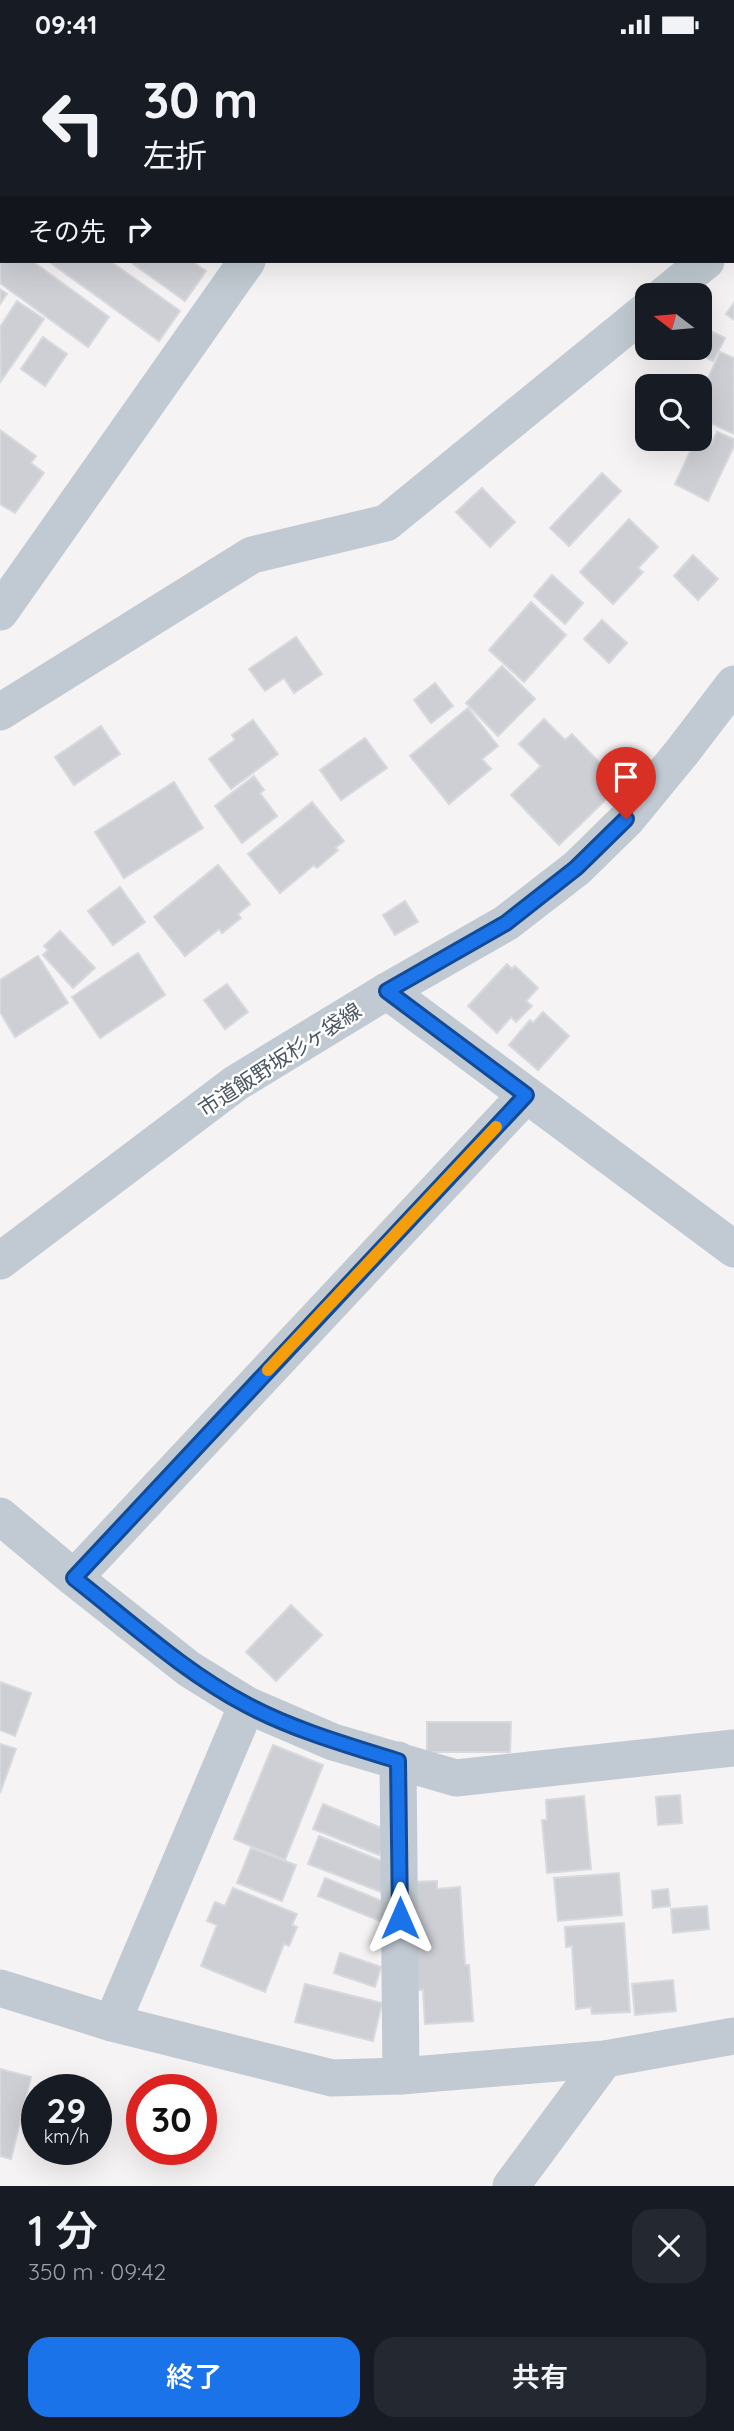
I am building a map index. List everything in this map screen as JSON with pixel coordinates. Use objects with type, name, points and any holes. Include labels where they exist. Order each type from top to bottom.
[{"type":"street","points":[[0,612],[246,263]]},
{"type":"street","points":[[679,283],[704,263]]},
{"type":"street","points":[[0,712],[252,555],[386,523],[635,320]]},
{"type":"street","name":"市道飯野坂杉ヶ袋線","points":[[0,1261],[236,1083],[387,991],[506,923],[576,868],[626,819],[734,684]]},
{"type":"street","points":[[387,991],[734,1249]]},
{"type":"street","points":[[74,1578],[526,1095]]},
{"type":"street","points":[[0,1516],[189,1669],[247,1705],[334,1742],[456,1778],[734,1748]]},
{"type":"street","points":[[112,2024],[247,1705]]},
{"type":"street","points":[[398,1761],[401,2076]]},
{"type":"street","points":[[0,1988],[112,2024],[332,2078],[401,2076],[605,2059],[734,2035]]},
{"type":"street","points":[[511,2186],[605,2059]]},
{"type":"building","points":[[0,263],[35,263],[109,317],[88,347],[0,283]]},
{"type":"building","points":[[51,263],[113,263],[180,311],[159,341]]},
{"type":"building","points":[[132,263],[194,263],[206,271],[185,301]]},
{"type":"building","points":[[0,289],[7,294],[0,304]]},
{"type":"building","points":[[17,301],[44,319],[1,381],[0,327]]},
{"type":"building","points":[[734,303],[734,320],[726,314]]},
{"type":"building","points":[[712,332],[725,338],[712,360]]},
{"type":"building","points":[[43,337],[67,354],[45,386],[21,369]]},
{"type":"building","points":[[720,352],[734,358],[734,434],[712,424],[710,374]]},
{"type":"building","points":[[0,430],[36,456],[31,463],[44,473],[15,513],[0,504]]},
{"type":"building","points":[[717,432],[734,439],[734,446],[708,501],[675,484],[690,451],[712,451]]},
{"type":"building","points":[[602,473],[621,491],[569,546],[550,528]]},
{"type":"building","points":[[482,488],[515,522],[490,547],[456,512]]},
{"type":"building","points":[[629,519],[658,547],[638,568],[643,572],[613,604],[580,572]]},
{"type":"building","points":[[693,555],[718,579],[698,600],[674,576]]},
{"type":"building","points":[[552,575],[583,603],[565,624],[534,596]]},
{"type":"building","points":[[531,602],[566,635],[524,682],[489,650]]},
{"type":"building","points":[[602,620],[627,643],[609,663],[584,639]]},
{"type":"building","points":[[296,637],[322,674],[294,693],[284,678],[265,691],[249,669]]},
{"type":"building","points":[[502,666],[535,699],[498,736],[466,703]]},
{"type":"building","points":[[435,683],[453,706],[431,723],[414,700]]},
{"type":"building","points":[[468,708],[498,746],[482,759],[491,769],[449,804],[410,756]]},
{"type":"building","points":[[544,719],[565,740],[572,734],[621,785],[559,845],[511,795],[541,766],[519,744]]},
{"type":"building","points":[[253,720],[278,754],[231,789],[209,759],[235,740],[232,735]]},
{"type":"building","points":[[101,726],[120,754],[74,785],[55,757]]},
{"type":"building","points":[[365,738],[387,768],[341,800],[320,770]]},
{"type":"building","points":[[254,776],[264,790],[260,793],[277,816],[242,843],[215,806]]},
{"type":"building","points":[[174,782],[203,828],[124,878],[95,832]]},
{"type":"building","points":[[312,802],[344,841],[335,848],[338,850],[317,868],[314,865],[280,893],[248,854]]},
{"type":"building","points":[[218,865],[250,904],[238,914],[241,918],[222,933],[219,929],[185,956],[154,917]]},
{"type":"building","points":[[120,887],[145,922],[113,945],[88,911]]},
{"type":"building","points":[[405,901],[418,922],[395,935],[383,915]]},
{"type":"building","points":[[60,931],[95,968],[73,988],[43,955],[48,950],[44,946]]},
{"type":"building","points":[[138,953],[165,995],[100,1038],[72,997]]},
{"type":"building","points":[[38,956],[68,1003],[15,1037],[0,1012],[0,980]]},
{"type":"building","points":[[507,964],[512,969],[515,966],[538,988],[526,1001],[532,1006],[516,1022],[511,1017],[497,1033],[468,1006]]},
{"type":"building","points":[[227,984],[248,1012],[225,1029],[204,1000]]},
{"type":"building","points":[[543,1012],[569,1036],[538,1070],[509,1045],[530,1020],[533,1023]]},
{"type":"building","points":[[291,1605],[322,1635],[276,1681],[246,1652]]},
{"type":"building","points":[[0,1682],[31,1693],[15,1736],[0,1730]]},
{"type":"building","points":[[427,1722],[511,1722],[510,1752],[427,1752]]},
{"type":"building","points":[[0,1744],[16,1749],[0,1793]]},
{"type":"building","points":[[273,1745],[323,1765],[285,1860],[234,1839]]},
{"type":"building","points":[[680,1795],[682,1823],[658,1825],[656,1797]]},
{"type":"building","points":[[584,1796],[591,1869],[547,1873],[542,1820],[547,1820],[546,1800]]},
{"type":"building","points":[[323,1804],[389,1831],[379,1855],[313,1829]]},
{"type":"building","points":[[319,1836],[392,1865],[381,1892],[308,1864]]},
{"type":"building","points":[[251,1848],[296,1865],[282,1901],[237,1883]]},
{"type":"building","points":[[619,1873],[622,1915],[558,1921],[554,1878]]},
{"type":"building","points":[[325,1878],[387,1903],[380,1921],[318,1896]]},
{"type":"building","points":[[437,1881],[437,1889],[460,1887],[465,1965],[469,1965],[473,2021],[425,2024],[423,1990],[413,1990],[412,1882]]},
{"type":"building","points":[[233,1888],[297,1914],[292,1925],[297,1927],[289,1946],[284,1944],[265,1992],[201,1966],[217,1925],[207,1921],[215,1902],[225,1906]]},
{"type":"building","points":[[668,1889],[670,1906],[653,1908],[652,1891]]},
{"type":"building","points":[[707,1906],[709,1929],[673,1933],[671,1909]]},
{"type":"building","points":[[624,1923],[630,2012],[592,2014],[591,2007],[576,2009],[572,1946],[566,1947],[565,1927]]},
{"type":"building","points":[[340,1953],[381,1967],[375,1987],[334,1973]]},
{"type":"building","points":[[673,1980],[676,2011],[635,2015],[632,1984]]},
{"type":"building","points":[[305,1984],[382,2003],[373,2041],[295,2022]]},
{"type":"building","points":[[0,2069],[21,2074],[21,2118],[11,2159],[0,2156]]},
{"type":"slow traffic","points":[[268,1370],[496,1127]]},
{"type":"route","points":[[400,1918],[398,1761],[334,1742],[247,1705],[189,1669],[74,1578],[526,1095],[387,991],[506,923],[576,868],[626,819]]}]
